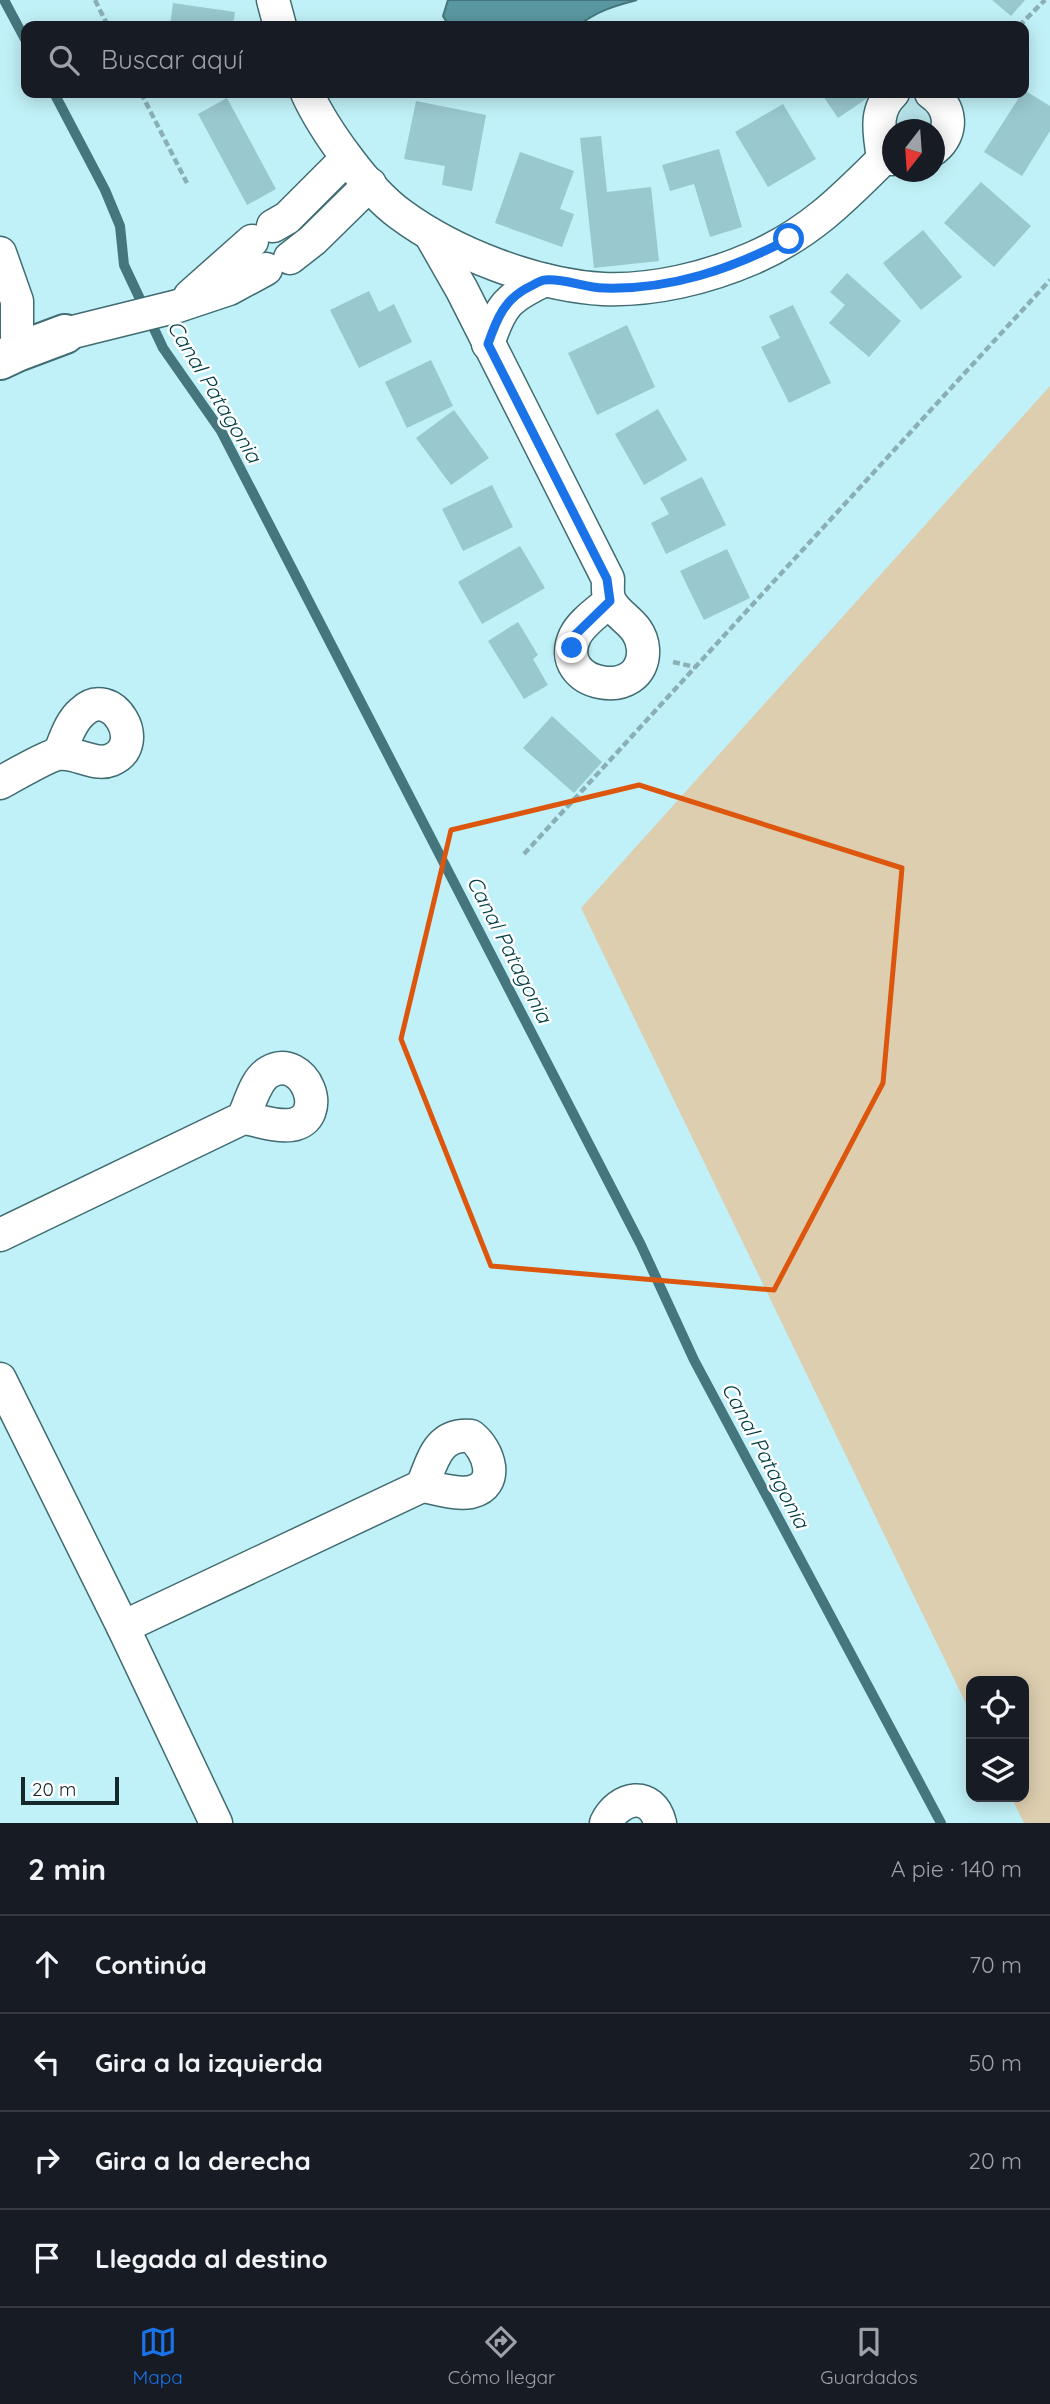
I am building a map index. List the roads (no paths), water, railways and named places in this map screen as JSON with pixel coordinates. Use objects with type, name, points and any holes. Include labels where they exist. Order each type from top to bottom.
[{"type":"street","points":[[310,98],[346,158],[398,213],[430,234],[494,264],[545,280],[603,289],[674,283],[712,274],[753,258],[824,216],[882,164]]},
{"type":"street","points":[[882,137],[879,126],[880,111],[887,98]]},
{"type":"street","points":[[936,98],[945,106],[949,120],[948,133],[945,136]]},
{"type":"street","points":[[178,306],[263,234],[287,218],[346,158]]},
{"type":"street","points":[[0,253],[17,301],[9,356],[79,331],[178,306],[229,289],[278,263],[313,240],[370,184]]},
{"type":"street","points":[[430,234],[462,290],[607,579],[610,601]]},
{"type":"street","points":[[488,344],[495,322],[505,304],[518,292],[545,280]]},
{"type":"street","points":[[0,783],[59,754]]},
{"type":"street","points":[[0,1235],[243,1118]]},
{"type":"street","points":[[0,1379],[216,1823]]},
{"type":"street","points":[[122,1627],[422,1486]]},
{"type":"street","points":[[606,1823],[619,1804],[632,1800],[644,1801],[659,1817],[660,1823]]},
{"type":"water","points":[[448,0],[637,0],[606,10],[585,21],[446,21],[443,16]]},
{"type":"waterway","name":"Canal Patagonia","points":[[4,0],[21,32]]},
{"type":"waterway","name":"Canal Patagonia","points":[[57,98],[105,190],[120,226],[124,265],[163,348],[221,431],[641,1245],[694,1360],[941,1823]]}]
